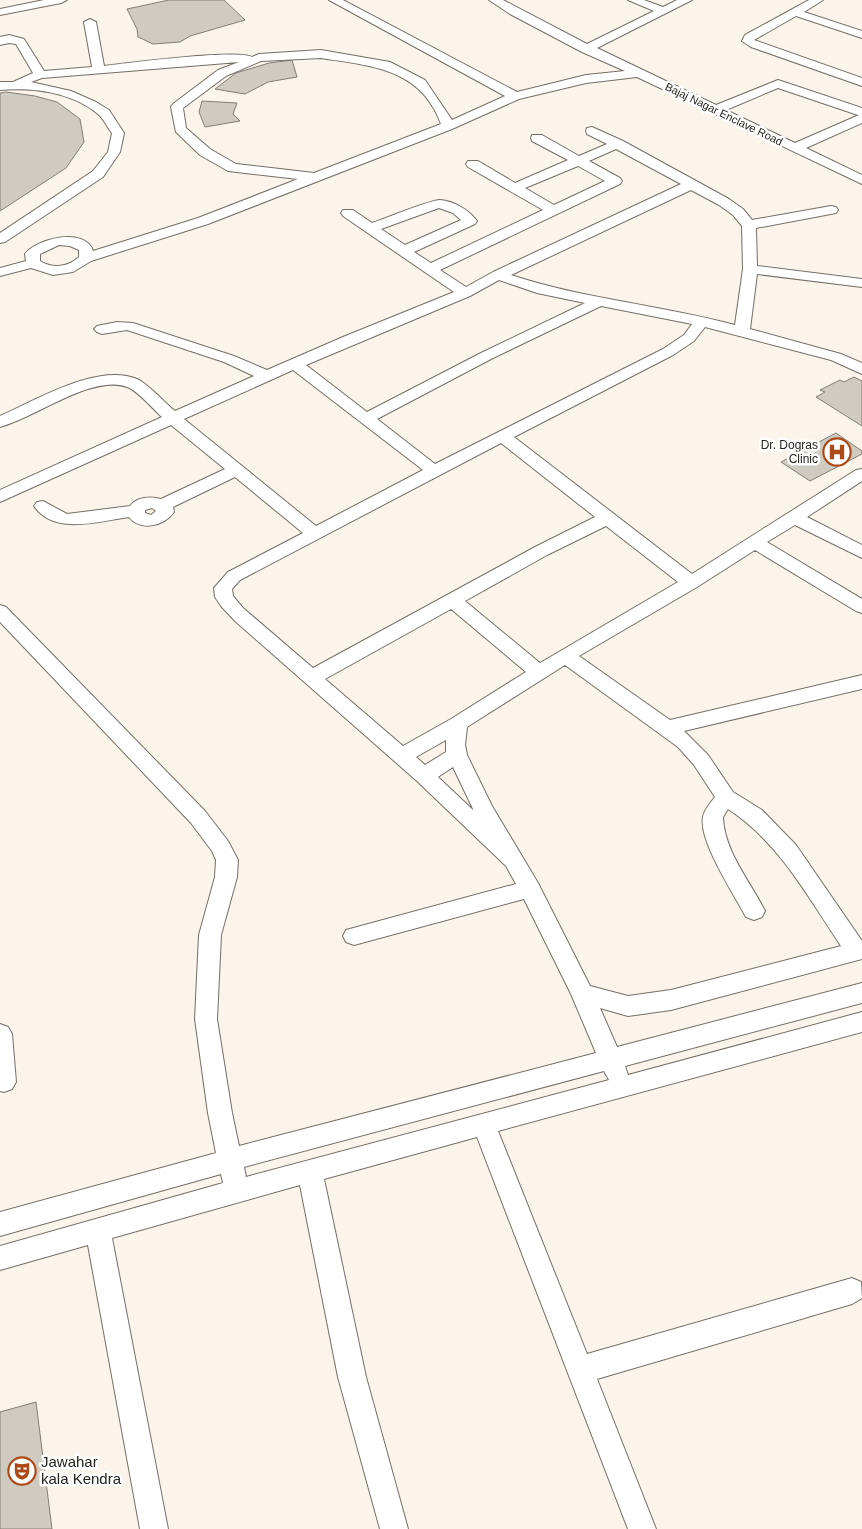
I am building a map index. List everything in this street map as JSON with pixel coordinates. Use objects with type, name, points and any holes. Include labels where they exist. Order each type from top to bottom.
[{"type":"street","points":[[0,12],[60,0]]},
{"type":"street","points":[[335,0],[515,96]]},
{"type":"street","name":"Bajaj Nagar Enclave Road","points":[[495,0],[514,12],[586,49],[862,180]]},
{"type":"street","points":[[634,0],[663,11]]},
{"type":"street","points":[[586,49],[686,0]]},
{"type":"street","points":[[817,0],[749,37],[748,41],[862,82]]},
{"type":"street","points":[[794,12],[862,35]]},
{"type":"street","points":[[90,22],[99,70]]},
{"type":"street","points":[[0,41],[9,39],[20,41],[38,70]]},
{"type":"street","points":[[0,86],[10,75],[38,70],[99,70],[216,59],[321,54],[386,65],[421,83],[444,115],[448,126]]},
{"type":"street","points":[[259,58],[222,73],[177,107],[180,128],[205,152],[233,168],[315,178]]},
{"type":"street","points":[[0,272],[33,263],[46,270],[74,267],[86,258],[204,221],[315,178],[448,126],[515,96],[586,79],[638,73]]},
{"type":"street","points":[[0,239],[98,174],[114,152],[118,133],[103,112],[80,97],[10,75]]},
{"type":"street","points":[[715,110],[778,84],[862,112]]},
{"type":"street","points":[[795,148],[862,118]]},
{"type":"street","points":[[592,131],[692,184],[738,212],[749,225],[750,269],[742,332]]},
{"type":"street","points":[[430,269],[615,180],[537,138]]},
{"type":"street","points":[[514,188],[618,144]]},
{"type":"street","points":[[473,164],[554,210]]},
{"type":"street","points":[[0,497],[78,460],[267,376],[465,293],[498,275],[692,184]]},
{"type":"street","points":[[371,228],[439,204],[458,210],[470,221],[404,251]]},
{"type":"street","points":[[749,225],[831,210]]},
{"type":"street","points":[[0,221],[42,211]]},
{"type":"street","points":[[348,213],[465,293]]},
{"type":"street","points":[[33,263],[32,254],[36,250],[42,246],[59,241],[82,245],[86,249],[86,258]]},
{"type":"street","points":[[750,269],[862,283]]},
{"type":"street","points":[[498,275],[542,290],[702,321],[836,357],[862,369]]},
{"type":"street","points":[[366,419],[486,356],[600,301]]},
{"type":"street","points":[[516,863],[402,756],[249,623],[226,601],[222,594],[222,589],[234,576],[314,533],[668,352],[689,338],[702,321]]},
{"type":"street","points":[[102,329],[128,326],[229,359],[267,376]]},
{"type":"street","points":[[295,364],[434,470]]},
{"type":"street","points":[[0,422],[90,382],[114,380],[133,383],[314,533]]},
{"type":"street","points":[[502,436],[691,583]]},
{"type":"street","points":[[44,506],[58,517],[67,519],[136,511],[144,504],[157,502],[162,505],[237,470]]},
{"type":"street","points":[[402,756],[458,724],[565,656],[691,583],[862,474]]},
{"type":"street","points":[[794,516],[862,552]]},
{"type":"street","points":[[311,678],[541,551],[608,518]]},
{"type":"street","points":[[754,542],[862,607]]},
{"type":"street","points":[[452,600],[539,672]]},
{"type":"street","points":[[0,611],[198,817],[221,847],[227,860],[226,877],[210,935],[206,1019],[220,1113],[237,1190]]},
{"type":"street","points":[[565,656],[685,742],[701,760],[726,797],[755,816],[788,851],[859,951],[671,1000],[628,1006],[582,994]]},
{"type":"street","points":[[667,728],[859,688]]},
{"type":"street","points":[[458,724],[455,745],[457,755],[483,809],[530,889],[582,994],[623,1086]]},
{"type":"street","points":[[424,776],[457,755]]},
{"type":"street","points":[[726,797],[713,816],[714,832],[722,852],[754,910]]},
{"type":"street","points":[[354,936],[530,889]]},
{"type":"street","points":[[0,1224],[230,1160],[612,1061],[862,993]]},
{"type":"street","points":[[0,1258],[237,1190],[862,1022]]},
{"type":"street","points":[[0,1034],[4,1082]]},
{"type":"street","points":[[484,1125],[642,1529]]},
{"type":"street","points":[[310,1171],[352,1377],[394,1529]]},
{"type":"street","points":[[98,1230],[154,1529]]},
{"type":"street","points":[[580,1370],[852,1291]]},
{"type":"building","points":[[169,0],[224,0],[245,20],[190,36],[180,42],[153,44],[138,37],[137,29],[127,9]]},
{"type":"building","points":[[292,60],[297,77],[268,82],[245,94],[215,89],[236,73],[269,63]]},
{"type":"building","points":[[6,92],[35,96],[57,102],[80,119],[84,142],[66,168],[0,211],[0,93]]},
{"type":"building","points":[[202,101],[237,103],[233,114],[240,121],[205,127],[199,112]]},
{"type":"building","points":[[854,377],[862,381],[862,426],[816,397],[825,392],[820,390],[840,380],[844,382]]},
{"type":"building","points":[[836,433],[862,451],[862,454],[810,481],[781,462]]},
{"type":"building","name":"Jawahar kala Kendra","points":[[36,1402],[52,1529],[0,1529],[0,1412]]},
{"type":"place","name":"Dr. Dogras Clinic","points":[[837,452]]},
{"type":"place","name":"Jawahar kala Kendra","points":[[22,1471]]}]
